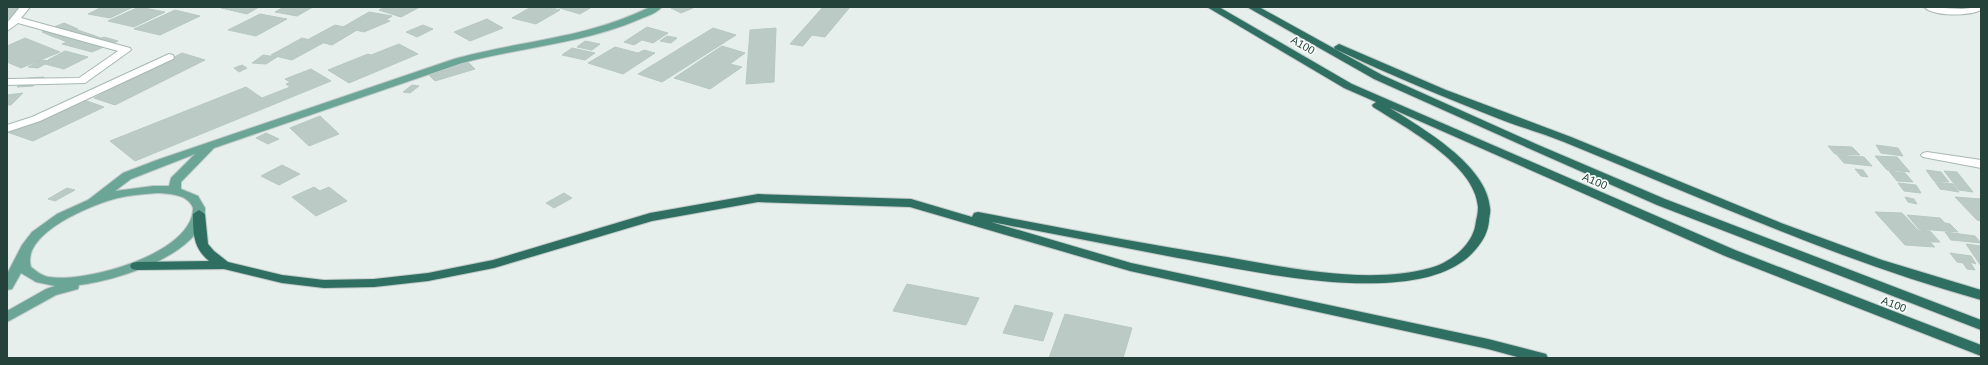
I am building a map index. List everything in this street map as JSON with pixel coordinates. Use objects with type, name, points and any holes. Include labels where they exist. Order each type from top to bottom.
[{"type":"highway","name":"A100","points":[[1212,7],[1348,86],[1730,253],[1981,351]]},
{"type":"highway","name":"A100","points":[[1252,7],[1378,77],[1539,150],[1661,202],[1981,324]]},
{"type":"highway","points":[[1256,7],[1363,58],[1428,86],[1574,142],[1777,226],[1866,259],[1937,283],[1981,295]]},
{"type":"highway","points":[[137,266],[224,265],[282,279],[324,284],[374,284],[428,277],[494,264],[650,217],[758,198],[911,203],[1188,255],[1345,278],[1381,279],[1430,273],[1460,259],[1478,240],[1486,216],[1481,191],[1466,168],[1439,146],[1348,86]]},
{"type":"highway","points":[[911,203],[1130,267],[1480,342],[1541,358]]},
{"type":"highway","points":[[199,214],[199,241],[208,256],[224,265]]},
{"type":"main road","points":[[92,203],[127,176],[211,145],[482,53],[589,34],[619,24],[657,7]]},
{"type":"main road","points":[[175,191],[175,181],[211,145]]},
{"type":"main road","points":[[7,286],[29,244],[44,229],[66,215],[92,203],[137,191],[158,189],[175,191],[190,196],[198,203],[199,214],[194,227],[181,240],[161,254],[137,266],[51,292],[7,317]]},
{"type":"main road","points":[[22,258],[25,269],[35,277],[51,282],[73,282],[99,278]]},
{"type":"street","points":[[10,26],[24,7]]},
{"type":"street","points":[[1929,7],[1964,12],[1975,11],[1981,7]]},
{"type":"street","points":[[7,82],[81,81],[126,50],[16,20],[10,26]]},
{"type":"street","points":[[7,129],[36,119],[169,58]]},
{"type":"street","points":[[1927,155],[1981,164]]},
{"type":"building","points":[[7,7],[24,8],[14,13],[19,14],[7,19]]},
{"type":"building","points":[[102,7],[133,7],[110,18],[88,14]]},
{"type":"building","points":[[139,7],[165,12],[134,27],[108,21]]},
{"type":"building","points":[[259,7],[247,14],[221,8]]},
{"type":"building","points":[[284,7],[313,7],[297,16],[275,12]]},
{"type":"building","points":[[385,7],[420,7],[401,17],[379,10]]},
{"type":"building","points":[[531,7],[548,7],[560,10],[536,24],[512,18]]},
{"type":"building","points":[[556,7],[592,7],[580,14]]},
{"type":"building","points":[[823,7],[850,7],[825,37],[812,35],[803,46],[790,44]]},
{"type":"building","points":[[671,8],[693,8],[681,13]]},
{"type":"building","points":[[175,10],[200,16],[160,35],[134,29]]},
{"type":"building","points":[[369,12],[392,16],[386,20],[390,21],[364,32],[343,27]]},
{"type":"building","points":[[260,14],[287,19],[256,36],[228,30]]},
{"type":"building","points":[[487,19],[503,28],[470,41],[454,32]]},
{"type":"building","points":[[64,23],[78,29],[56,38],[42,32]]},
{"type":"building","points":[[335,25],[357,30],[332,45],[309,39]]},
{"type":"building","points":[[423,25],[433,29],[417,37],[406,32]]},
{"type":"building","points":[[647,27],[668,33],[653,43],[642,40],[634,45],[624,42]]},
{"type":"building","points":[[713,28],[736,35],[662,82],[638,74]]},
{"type":"building","points":[[776,28],[774,82],[746,84],[750,30]]},
{"type":"building","points":[[78,30],[101,38],[104,37],[118,41],[92,52],[62,44],[67,42],[57,38]]},
{"type":"building","points":[[667,36],[677,38],[671,43],[660,41]]},
{"type":"building","points":[[25,38],[60,52],[21,68],[7,62],[7,46]]},
{"type":"building","points":[[302,38],[323,43],[292,60],[271,55]]},
{"type":"building","points":[[585,41],[600,44],[592,50],[577,47]]},
{"type":"building","points":[[399,44],[418,54],[349,83],[328,70],[368,54],[371,55]]},
{"type":"building","points":[[722,46],[745,53],[730,64],[742,67],[710,89],[674,78]]},
{"type":"building","points":[[615,47],[638,53],[644,50],[655,53],[623,74],[588,63]]},
{"type":"building","points":[[572,48],[595,53],[585,60],[562,55]]},
{"type":"building","points":[[65,51],[88,57],[64,69],[45,64],[53,61],[48,60]]},
{"type":"building","points":[[182,53],[205,60],[115,105],[94,98]]},
{"type":"building","points":[[263,55],[277,57],[266,64],[252,63]]},
{"type":"building","points":[[41,60],[50,61],[38,68],[28,67]]},
{"type":"building","points":[[466,60],[475,69],[435,81],[427,73]]},
{"type":"building","points":[[242,65],[247,68],[239,72],[234,68]]},
{"type":"building","points":[[311,69],[331,81],[135,161],[110,141],[246,87],[262,98],[290,87],[286,84],[290,82],[285,79]]},
{"type":"building","points":[[44,77],[33,86],[17,87],[28,78]]},
{"type":"building","points":[[412,85],[419,86],[410,93],[403,92]]},
{"type":"building","points":[[23,93],[11,105],[7,105],[7,95]]},
{"type":"building","points":[[84,100],[104,107],[33,141],[7,132],[42,115],[48,117]]},
{"type":"building","points":[[320,116],[339,134],[309,146],[290,128]]},
{"type":"building","points":[[266,133],[279,139],[268,144],[256,138]]},
{"type":"building","points":[[1876,145],[1898,148],[1903,156],[1881,153]]},
{"type":"building","points":[[1828,146],[1852,147],[1860,155],[1835,154]]},
{"type":"building","points":[[1837,155],[1864,157],[1872,166],[1844,163]]},
{"type":"building","points":[[1875,156],[1897,157],[1910,172],[1887,170]]},
{"type":"building","points":[[282,165],[300,174],[279,185],[261,176]]},
{"type":"building","points":[[1855,169],[1863,170],[1868,177],[1861,176]]},
{"type":"building","points":[[1926,170],[1941,172],[1949,182],[1934,181]]},
{"type":"building","points":[[1889,171],[1905,173],[1913,182],[1897,181]]},
{"type":"building","points":[[1944,171],[1957,172],[1973,192],[1959,190]]},
{"type":"building","points":[[1935,182],[1953,184],[1959,192],[1940,189]]},
{"type":"building","points":[[1898,183],[1916,185],[1921,193],[1904,191]]},
{"type":"building","points":[[314,187],[320,191],[329,187],[347,201],[316,216],[292,197]]},
{"type":"building","points":[[67,188],[75,190],[55,201],[48,199]]},
{"type":"building","points":[[564,193],[572,198],[554,208],[546,203]]},
{"type":"building","points":[[1905,197],[1914,199],[1917,204],[1908,202]]},
{"type":"building","points":[[1955,197],[1981,199],[1981,221],[1977,220]]},
{"type":"building","points":[[1875,212],[1902,213],[1918,230],[1930,231],[1940,242],[1930,242],[1935,247],[1905,245]]},
{"type":"building","points":[[1907,215],[1940,218],[1945,223],[1950,224],[1958,232],[1919,229]]},
{"type":"building","points":[[1945,232],[1975,236],[1981,243],[1951,240]]},
{"type":"building","points":[[1966,244],[1981,246],[1981,266]]},
{"type":"building","points":[[1950,253],[1971,256],[1976,264],[1970,262],[1975,270],[1967,269],[1963,263],[1957,262]]},
{"type":"building","points":[[907,284],[979,298],[966,325],[893,311]]},
{"type":"building","points":[[1015,305],[1053,313],[1043,341],[1003,333]]},
{"type":"building","points":[[1065,314],[1132,328],[1123,358],[1049,358]]}]
